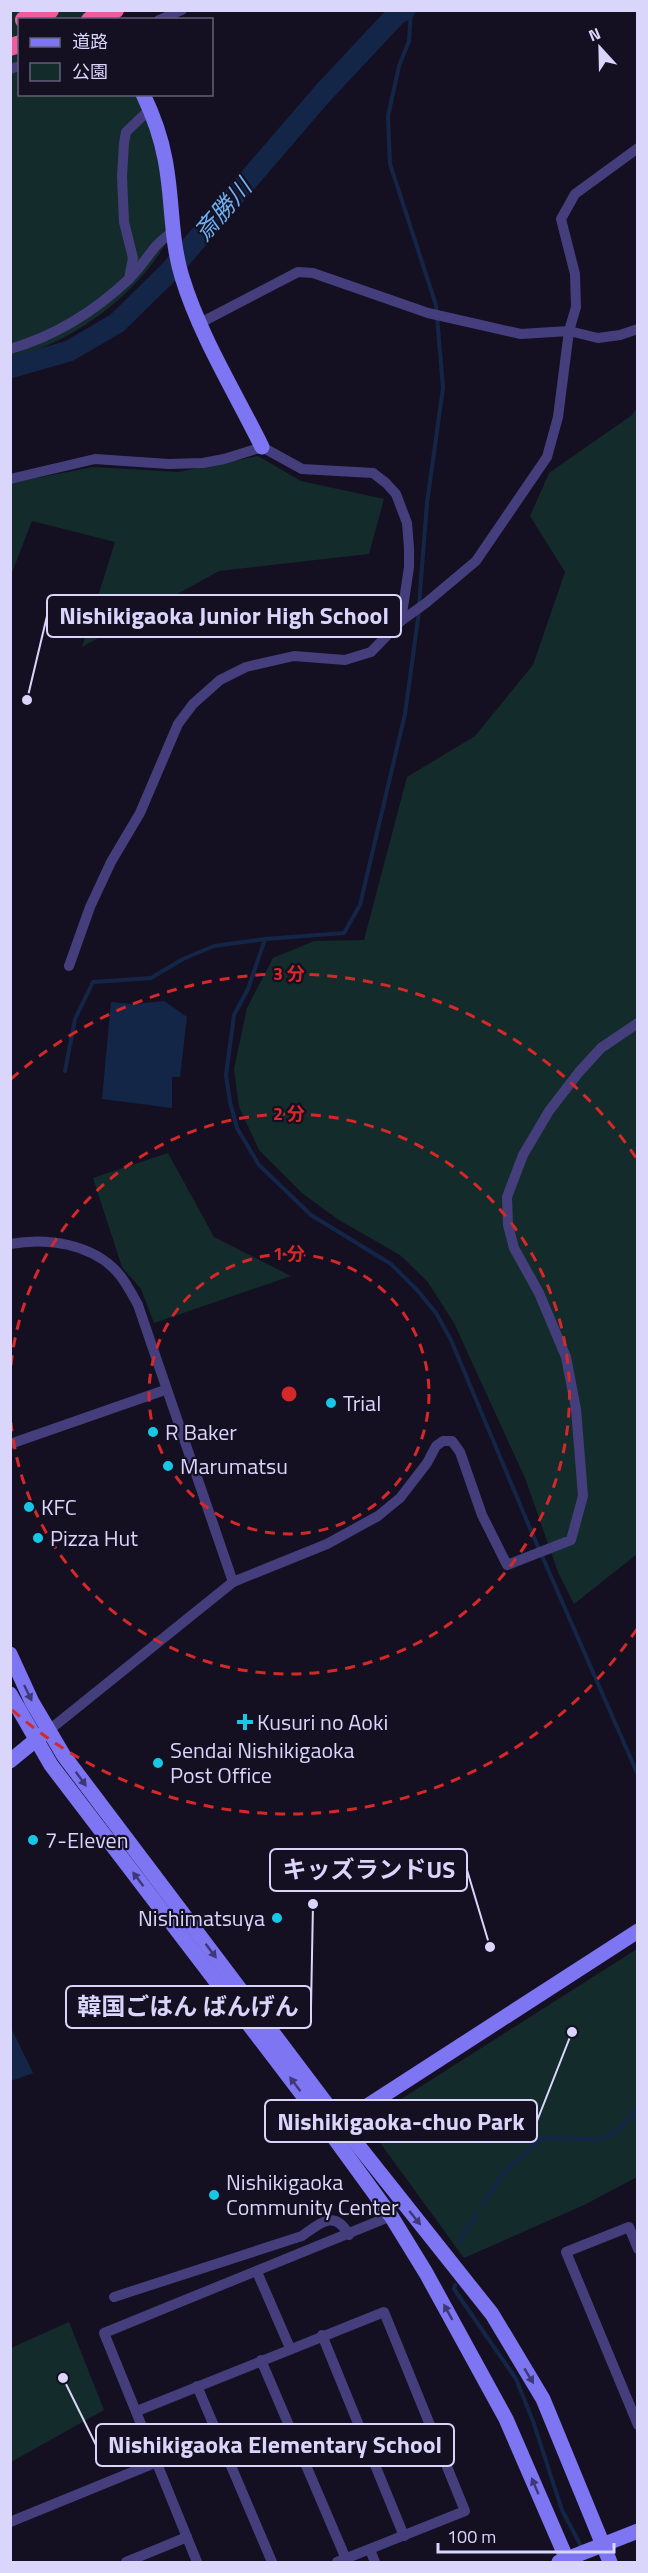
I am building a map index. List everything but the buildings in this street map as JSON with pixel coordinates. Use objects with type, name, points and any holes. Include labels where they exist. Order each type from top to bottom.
[{"type":"highway","points":[[29,18],[51,10]]},
{"type":"street","points":[[164,18],[183,10]]},
{"type":"street","points":[[144,96],[165,159],[173,236],[182,278],[200,323],[262,447],[302,469],[373,473],[387,483],[396,494],[407,523],[409,567],[406,618]]},
{"type":"street","points":[[129,279],[133,258],[124,222],[122,176],[124,144],[126,132],[150,109]]},
{"type":"street","points":[[69,966],[90,907],[107,871],[140,813],[178,724],[193,704],[220,680],[263,662],[294,656],[345,660],[371,652],[406,618],[476,561],[547,457],[558,417],[569,331],[576,307],[575,274],[561,219],[575,194],[638,148]]},
{"type":"street","points":[[10,349],[58,329],[88,313],[144,264],[152,249],[173,236]]},
{"type":"street","points":[[200,323],[298,272],[313,273],[428,313],[521,334],[569,331],[598,338],[620,335],[638,329]]},
{"type":"street","points":[[10,479],[95,459],[168,464],[203,463],[262,447]]},
{"type":"street","points":[[10,1761],[233,1582],[327,1544],[378,1516],[400,1498],[436,1446],[443,1441],[452,1441],[460,1452],[482,1515],[507,1565],[571,1540],[581,1506],[583,1483],[576,1409],[566,1357],[539,1293],[514,1248],[507,1225],[507,1197],[523,1155],[549,1111],[579,1072],[602,1048],[638,1023]]},
{"type":"street","points":[[10,1244],[31,1240],[63,1244],[99,1256],[119,1274],[138,1305],[165,1390],[233,1582]]},
{"type":"street","points":[[10,1443],[165,1390]]},
{"type":"street","points":[[10,1654],[48,1731],[335,2126],[426,2273],[506,2419],[566,2561],[638,2531]]},
{"type":"street","points":[[10,1694],[51,1765],[335,2126],[492,2314],[543,2399],[599,2547],[610,2562]]},
{"type":"street","points":[[335,2126],[638,1930]]},
{"type":"street","points":[[197,2562],[104,2333],[391,2216]]},
{"type":"street","points":[[114,2297],[302,2235],[326,2220],[334,2220],[342,2224],[349,2235]]},
{"type":"street","points":[[638,2249],[629,2227],[566,2252],[638,2425]]},
{"type":"street","points":[[257,2272],[290,2348]]},
{"type":"street","points":[[136,2411],[290,2348],[384,2312],[465,2511],[341,2561],[261,2360]]},
{"type":"street","points":[[322,2336],[404,2536]]},
{"type":"street","points":[[197,2386],[273,2562]]},
{"type":"street","points":[[10,2522],[157,2462]]},
{"type":"street","points":[[126,2562],[187,2537]]},
{"type":"street","points":[[370,2550],[375,2562]]},
{"type":"green space","points":[[11,11],[101,11],[104,18],[18,18],[18,96],[144,96],[150,109],[172,232],[144,274],[105,311],[59,340],[11,358]]},
{"type":"green space","points":[[637,408],[637,1554],[574,1604],[558,1572],[525,1478],[454,1323],[427,1281],[400,1255],[339,1220],[303,1194],[259,1150],[239,1107],[234,1069],[247,1008],[273,958],[314,941],[364,940],[407,777],[475,736],[533,665],[565,572],[530,516],[549,473],[632,415]]},
{"type":"green space","points":[[258,456],[301,481],[384,499],[369,554],[219,571],[82,647],[115,542],[32,521],[11,575],[11,483],[93,467],[178,472]]},
{"type":"green space","points":[[168,1153],[214,1237],[291,1276],[154,1323],[141,1289],[122,1267],[93,1178]]},
{"type":"green space","points":[[637,1949],[637,2177],[586,2204],[464,2258],[373,2133],[376,2115]]},
{"type":"green space","points":[[69,2322],[104,2410],[11,2462],[11,2348]]},
{"type":"water","points":[[164,1001],[187,1017],[180,1077],[172,1077],[172,1108],[102,1099],[111,1002],[133,1004]]},
{"type":"water","points":[[10,2026],[33,2073],[11,2081],[10,2081]]},
{"type":"waterway","name":"斎勝川","points":[[10,368],[69,351],[117,323],[169,272],[323,93],[397,14],[405,10]]},
{"type":"waterway","points":[[411,10],[409,41],[399,66],[388,116],[390,164],[436,305],[443,388],[427,503],[419,605]]},
{"type":"waterway","points":[[419,612],[405,714],[360,905],[344,933],[265,939],[248,989],[234,1015],[226,1075],[230,1102],[237,1128],[259,1165],[311,1215],[391,1264],[436,1313],[451,1340],[532,1533],[638,1775]]},
{"type":"waterway","points":[[65,1071],[75,1019],[93,982],[151,978],[183,959],[214,946],[265,939]]},
{"type":"waterway","points":[[483,2205],[502,2174],[542,2138],[595,2140],[605,2137],[615,2132],[638,2107]]},
{"type":"waterway","points":[[460,2244],[461,2238],[476,2215]]},
{"type":"waterway","points":[[455,2285],[454,2289],[516,2379],[533,2421],[562,2510],[582,2548]]},
{"type":"place","name":"Nishikigaoka Junior High School","points":[[27,700]]},
{"type":"place","name":"Trial","points":[[331,1403]]},
{"type":"place","name":"R Baker","points":[[153,1432]]},
{"type":"place","name":"Marumatsu","points":[[168,1466]]},
{"type":"place","name":"KFC","points":[[29,1507]]},
{"type":"place","name":"Pizza Hut","points":[[38,1538]]},
{"type":"place","name":"Kusuri no Aoki","points":[[245,1722]]},
{"type":"place","name":"Sendai Nishikigaoka Post Office","points":[[158,1763]]},
{"type":"place","name":"7-Eleven","points":[[33,1840]]},
{"type":"place","name":"韓国ごはん ばんげん","points":[[313,1904]]},
{"type":"place","name":"Nishimatsuya","points":[[277,1918]]},
{"type":"place","name":"キッズランドUS","points":[[490,1947]]},
{"type":"place","name":"Nishikigaoka-chuo Park","points":[[572,2032]]},
{"type":"place","name":"Nishikigaoka Community Center","points":[[214,2195]]},
{"type":"place","name":"Nishikigaoka Elementary School","points":[[63,2378]]}]
